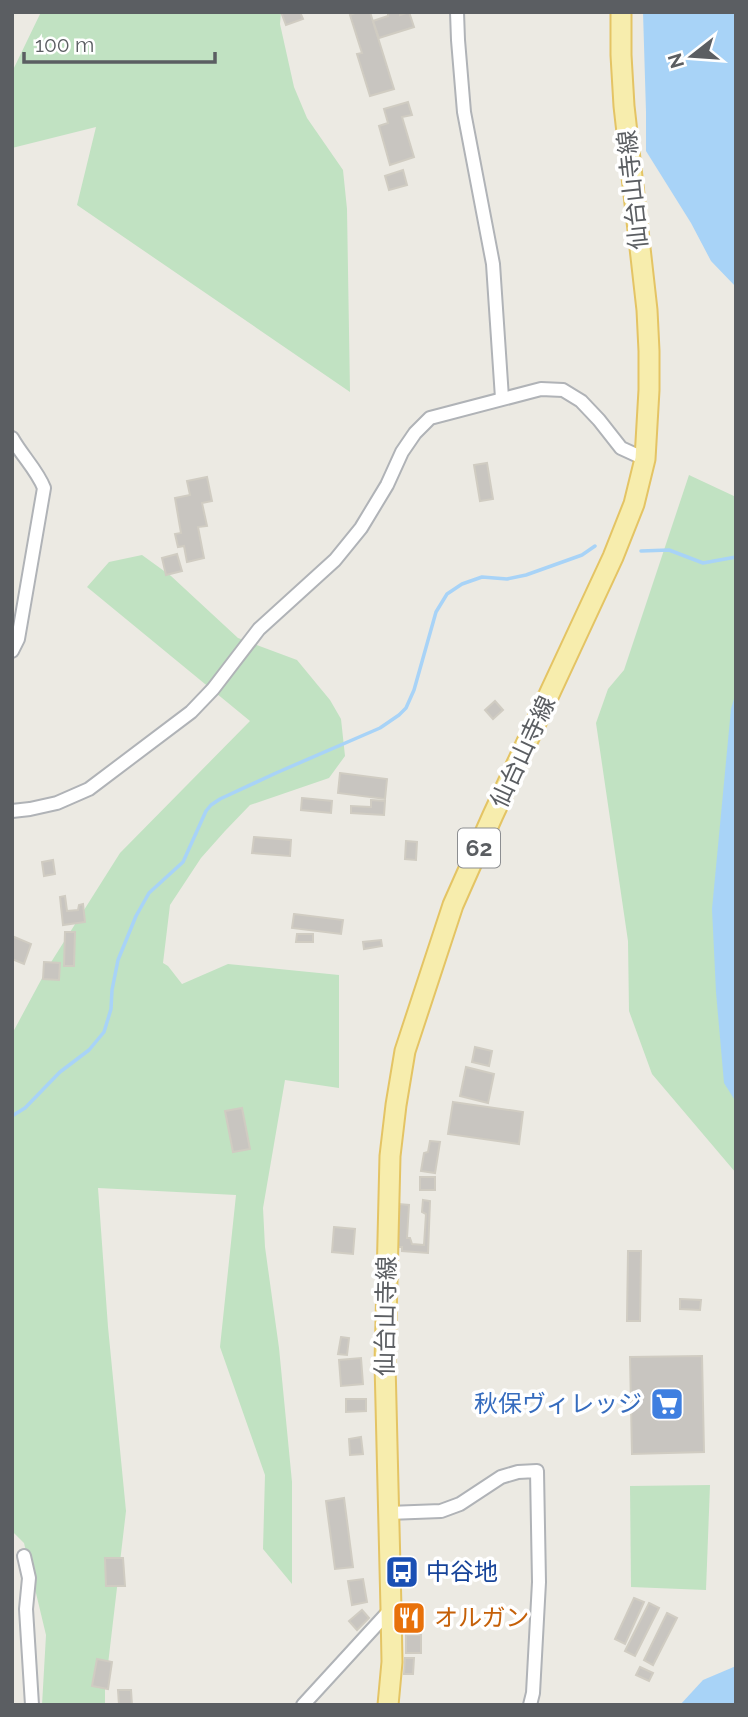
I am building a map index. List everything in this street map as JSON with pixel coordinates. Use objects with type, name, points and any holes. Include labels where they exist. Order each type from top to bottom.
[{"type":"main road","name":"仙台山寺線","points":[[388,1705],[392,1662],[385,1363],[390,1156],[405,1051],[453,905],[613,557],[634,504],[645,459],[649,390],[647,310],[624,106],[621,12]]},
{"type":"street","points":[[457,12],[464,112],[494,264],[502,398]]},
{"type":"street","points":[[12,811],[57,803],[89,789],[191,712],[213,689],[258,629],[335,560],[361,528],[387,485],[402,452],[430,418],[541,389],[563,390],[581,401],[621,448],[645,459]]},
{"type":"street","points":[[12,438],[44,488],[18,639],[12,651]]},
{"type":"street","points":[[388,1513],[441,1511],[460,1504],[501,1477],[518,1472],[537,1471],[539,1581],[533,1693],[530,1705]]},
{"type":"street","points":[[24,1556],[29,1578],[26,1609],[32,1705]]},
{"type":"street","points":[[303,1705],[391,1608]]},
{"type":"green space","points":[[41,12],[281,12],[280,24],[294,87],[307,118],[343,170],[347,209],[350,392],[77,205],[96,127],[12,148],[12,72]]},
{"type":"green space","points":[[689,475],[736,497],[736,1173],[652,1074],[629,1011],[628,941],[596,723],[608,689],[624,670]]},
{"type":"green space","points":[[142,555],[171,576],[238,638],[297,660],[330,700],[341,719],[345,756],[329,778],[250,805],[201,858],[170,905],[163,963],[182,984],[228,964],[339,975],[339,1088],[285,1080],[263,1208],[265,1247],[279,1348],[292,1482],[292,1584],[263,1549],[265,1475],[220,1347],[236,1195],[98,1188],[126,1511],[105,1705],[42,1705],[46,1635],[24,1543],[12,1531],[12,1034],[48,967],[120,853],[250,721],[87,587],[109,562]]},
{"type":"green space","points":[[710,1485],[706,1590],[631,1587],[630,1486]]},
{"type":"water","points":[[643,12],[736,12],[736,287],[711,261],[691,223],[646,151]]},
{"type":"water","points":[[736,692],[736,1102],[724,1083],[712,909],[731,709]]},
{"type":"water","points":[[736,1666],[736,1705],[680,1705],[703,1680]]},
{"type":"building","points":[[281,12],[300,12],[303,19],[286,25]]},
{"type":"building","points":[[370,12],[394,89],[370,96],[357,54],[362,53],[350,15]]},
{"type":"building","points":[[388,12],[400,12],[400,15],[409,12],[414,27],[379,38],[373,21],[388,16]]},
{"type":"building","points":[[408,102],[412,115],[402,117],[414,157],[390,165],[379,126],[388,123],[384,109]]},
{"type":"building","points":[[403,170],[407,185],[389,190],[385,176]]},
{"type":"building","points":[[487,463],[493,499],[480,501],[474,465]]},
{"type":"building","points":[[207,477],[212,501],[202,503],[207,526],[198,527],[204,558],[187,562],[184,546],[178,547],[175,534],[181,533],[175,498],[190,495],[187,481]]},
{"type":"building","points":[[177,554],[182,571],[166,575],[162,558]]},
{"type":"building","points":[[495,701],[503,710],[493,719],[485,710]]},
{"type":"building","points":[[340,773],[387,779],[385,799],[338,793]]},
{"type":"building","points":[[302,798],[332,801],[331,813],[301,810]]},
{"type":"building","points":[[371,800],[385,801],[384,815],[351,813],[351,806],[371,807]]},
{"type":"building","points":[[254,837],[291,840],[290,856],[252,853]]},
{"type":"building","points":[[406,841],[417,842],[416,860],[405,859]]},
{"type":"building","points":[[53,860],[55,874],[44,876],[42,862]]},
{"type":"building","points":[[65,896],[67,911],[78,910],[79,905],[83,904],[85,922],[63,925],[60,897]]},
{"type":"building","points":[[294,914],[343,920],[341,934],[292,928]]},
{"type":"building","points":[[65,932],[75,932],[74,966],[64,966]]},
{"type":"building","points":[[297,934],[313,934],[313,942],[296,942]]},
{"type":"building","points":[[12,936],[31,944],[24,964],[12,959]]},
{"type":"building","points":[[381,940],[382,946],[364,949],[363,942]]},
{"type":"building","points":[[44,962],[60,963],[59,980],[43,979]]},
{"type":"building","points":[[475,1047],[492,1051],[489,1066],[472,1062]]},
{"type":"building","points":[[466,1067],[494,1074],[488,1103],[460,1096]]},
{"type":"building","points":[[453,1102],[523,1112],[519,1144],[448,1134]]},
{"type":"building","points":[[242,1108],[250,1149],[233,1152],[225,1111]]},
{"type":"building","points":[[430,1141],[440,1142],[435,1173],[421,1171],[424,1153],[428,1152]]},
{"type":"building","points":[[420,1177],[435,1177],[435,1190],[420,1190]]},
{"type":"building","points":[[423,1200],[430,1201],[428,1253],[402,1251],[402,1247],[397,1247],[399,1204],[409,1205],[407,1238],[410,1238],[412,1244],[424,1245],[426,1214],[422,1212]]},
{"type":"building","points":[[334,1227],[355,1229],[353,1254],[332,1252]]},
{"type":"building","points":[[628,1251],[641,1251],[640,1321],[627,1321]]},
{"type":"building","points":[[680,1299],[701,1300],[700,1310],[680,1309]]},
{"type":"building","points":[[341,1337],[349,1338],[347,1355],[338,1354]]},
{"type":"building","points":[[702,1356],[704,1452],[632,1454],[630,1357]]},
{"type":"building","points":[[361,1358],[363,1384],[341,1386],[339,1360]]},
{"type":"building","points":[[346,1399],[366,1399],[366,1411],[346,1412]]},
{"type":"building","points":[[361,1437],[363,1454],[350,1455],[349,1439]]},
{"type":"building","points":[[344,1498],[353,1567],[335,1569],[326,1501]]},
{"type":"building","points":[[105,1558],[123,1558],[125,1586],[106,1586]]},
{"type":"building","points":[[363,1579],[367,1602],[352,1605],[348,1581]]},
{"type":"building","points":[[634,1598],[644,1602],[625,1644],[615,1639]]},
{"type":"building","points":[[649,1603],[659,1608],[635,1656],[625,1651]]},
{"type":"building","points":[[362,1610],[369,1618],[357,1630],[349,1621]]},
{"type":"building","points":[[667,1613],[677,1618],[653,1665],[644,1660]]},
{"type":"building","points":[[406,1635],[421,1635],[421,1653],[406,1653]]},
{"type":"building","points":[[405,1658],[414,1658],[413,1674],[404,1674]]},
{"type":"building","points":[[97,1659],[112,1662],[108,1689],[92,1686]]},
{"type":"building","points":[[640,1667],[653,1673],[649,1681],[636,1675]]},
{"type":"building","points":[[118,1690],[131,1690],[132,1705],[119,1705]]},
{"type":"waterway","points":[[12,1116],[25,1108],[60,1072],[89,1050],[104,1032],[111,1009],[118,960],[136,916],[149,893],[183,862],[211,805],[276,773],[380,728],[399,715],[406,708],[414,690],[436,612],[447,594],[462,584],[482,577],[507,579],[526,575],[582,555],[595,546]]},
{"type":"waterway","points":[[641,551],[669,550],[703,563],[736,557]]},
{"type":"place","name":"秋保ヴィレッジ","points":[[667,1404]]},
{"type":"place","name":"中谷地","points":[[402,1572]]},
{"type":"place","name":"オルガン","points":[[409,1618]]}]
